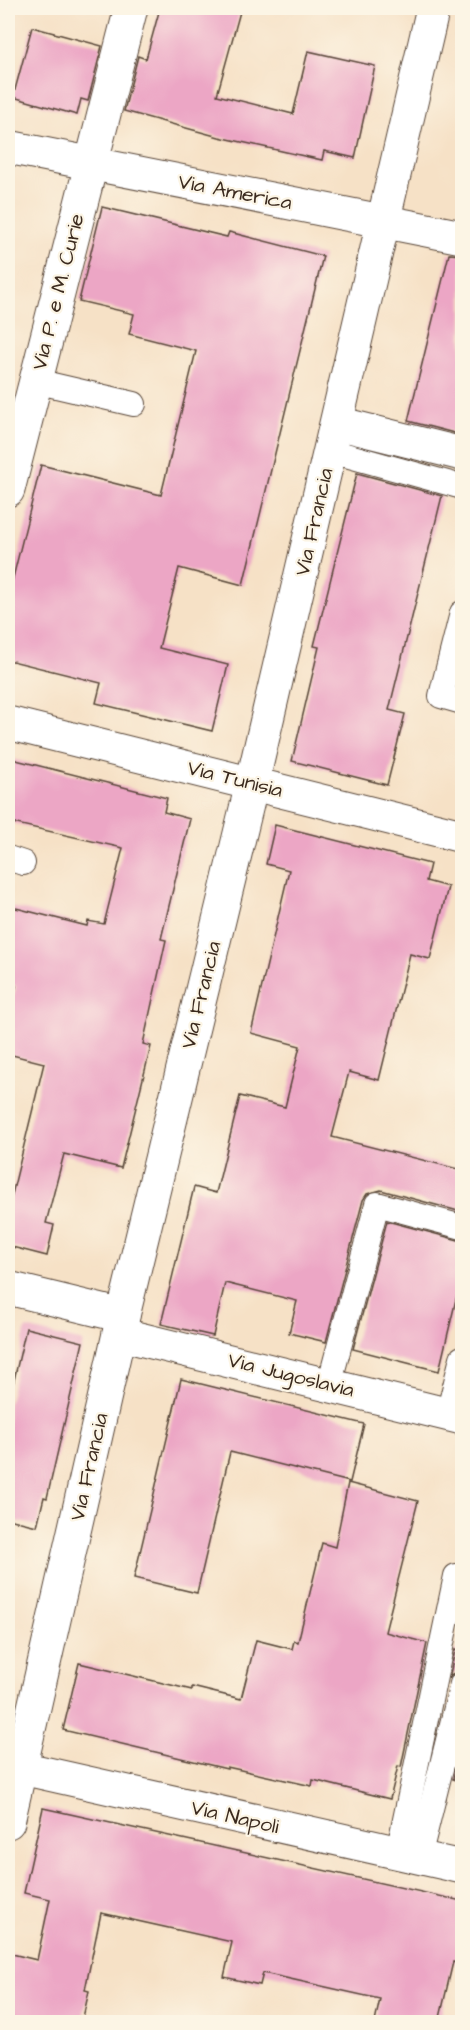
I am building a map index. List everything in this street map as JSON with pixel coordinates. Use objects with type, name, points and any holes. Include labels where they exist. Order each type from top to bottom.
[{"type":"street","name":"Via P. e M. Curie","points":[[8,490],[131,8]]},
{"type":"street","name":"Via Francia","points":[[8,1822],[14,1767],[252,784],[433,8]]},
{"type":"street","name":"Via America","points":[[8,147],[462,237]]},
{"type":"street","points":[[334,437],[462,454]]},
{"type":"street","name":"Via Tunisia","points":[[8,723],[462,836]]},
{"type":"street","name":"Via Jugoslavia","points":[[8,1288],[121,1325],[329,1385],[455,1416]]},
{"type":"street","name":"Via Napoli","points":[[14,1767],[462,1867]]},
{"type":"lane","points":[[35,381],[134,404]]},
{"type":"lane","points":[[334,437],[462,486]]},
{"type":"lane","points":[[462,613],[441,696],[462,702]]},
{"type":"lane","points":[[329,1385],[377,1204],[462,1227]]},
{"type":"lane","points":[[455,1416],[462,1358]]},
{"type":"lane","points":[[408,1855],[456,1576]]},
{"type":"lane","points":[[408,1855],[462,1684]]},
{"type":"building","points":[[160,8],[241,8],[217,95],[293,114],[308,51],[375,66],[355,158],[324,151],[322,160],[219,137],[124,111],[138,56],[146,59]]},
{"type":"building","points":[[32,27],[102,46],[88,101],[81,99],[77,115],[13,97]]},
{"type":"building","points":[[102,207],[227,237],[229,232],[323,256],[243,585],[179,568],[159,648],[228,665],[212,731],[96,703],[101,683],[8,660],[8,628],[14,603],[8,601],[8,598],[41,465],[161,495],[196,351],[129,334],[134,314],[79,301]]},
{"type":"building","points":[[449,254],[462,255],[462,435],[408,421]]},
{"type":"building","points":[[357,473],[442,496],[389,710],[405,714],[387,785],[292,761],[319,647],[314,646]]},
{"type":"building","points":[[8,758],[167,798],[164,812],[190,819],[161,939],[166,940],[143,1044],[151,1046],[121,1168],[64,1154],[46,1223],[54,1225],[47,1256],[8,1246],[8,1211],[44,1063],[8,1054],[8,1019],[16,986],[8,984],[8,906],[87,926],[88,921],[104,924],[123,848],[8,822]]},
{"type":"building","points":[[275,825],[430,864],[426,881],[448,887],[430,959],[410,954],[379,1080],[349,1072],[332,1137],[462,1170],[462,1212],[381,1190],[367,1194],[363,1200],[326,1342],[289,1333],[297,1301],[225,1283],[213,1336],[161,1324],[194,1187],[216,1193],[240,1096],[285,1107],[300,1046],[251,1033],[289,870],[266,864]]},
{"type":"building","points":[[387,1221],[462,1241],[462,1274],[439,1371],[353,1349]]},
{"type":"building","points":[[26,1328],[83,1342],[47,1498],[44,1497],[37,1526],[8,1519],[8,1406]]},
{"type":"building","points":[[181,1379],[364,1424],[350,1482],[230,1452],[197,1593],[134,1578]]},
{"type":"building","points":[[348,1483],[418,1501],[385,1632],[427,1643],[401,1767],[398,1766],[390,1799],[313,1780],[312,1786],[227,1767],[227,1769],[63,1730],[79,1663],[192,1690],[192,1687],[241,1699],[256,1640],[292,1649],[294,1641],[298,1642],[322,1543],[335,1547]]},
{"type":"building","points":[[455,1650],[462,1652],[462,1670],[452,1674],[449,1679]]},
{"type":"building","points":[[462,1741],[462,1782],[453,1779]]},
{"type":"building","points":[[43,1808],[462,1901],[462,1964],[453,1962],[439,2022],[375,2022],[380,1999],[263,1973],[260,1985],[224,1977],[232,1942],[101,1913],[85,1990],[89,1991],[82,2022],[8,2022],[8,1953],[37,1960],[50,1899],[24,1893]]}]
